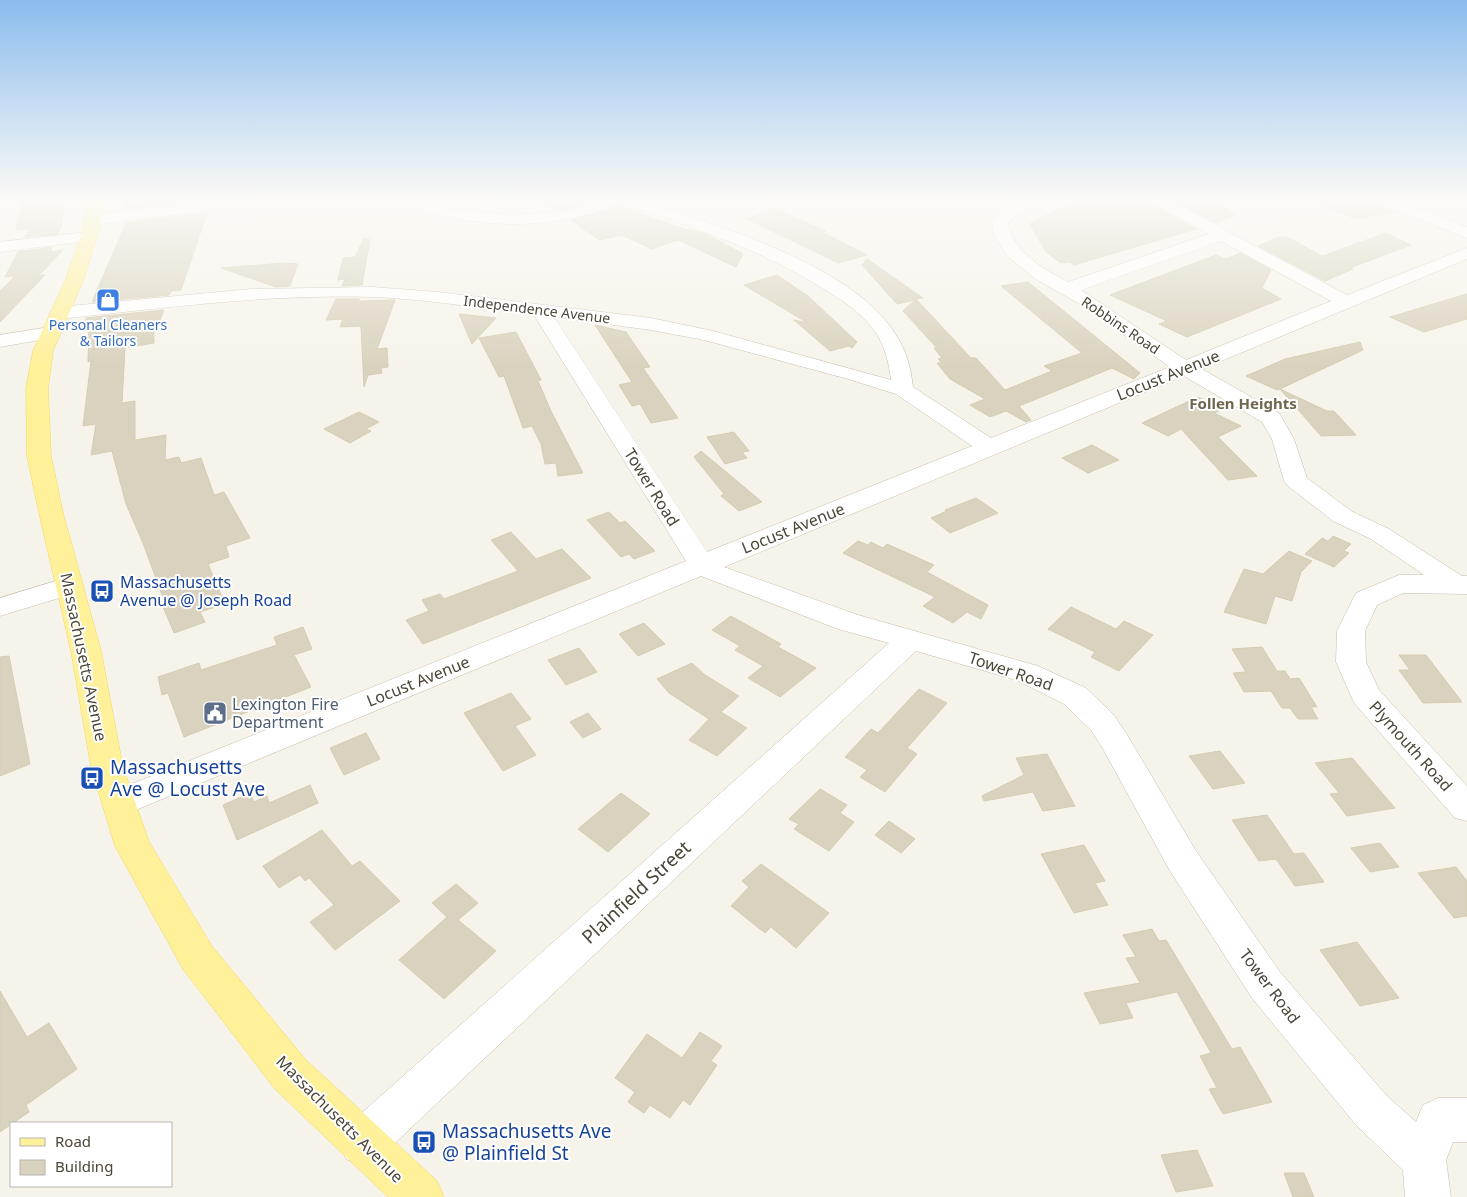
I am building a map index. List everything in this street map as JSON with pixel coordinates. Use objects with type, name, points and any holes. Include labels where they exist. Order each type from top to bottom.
[{"type":"main road","name":"Massachusetts Avenue","points":[[81,256],[74,281],[43,351],[37,388],[39,456],[50,513],[86,650],[107,767],[133,846],[197,957],[290,1074],[421,1197]]},
{"type":"street","points":[[776,256],[818,276],[854,300],[879,323],[894,347],[900,363],[903,390]]},
{"type":"street","name":"Robbins Road","points":[[1018,256],[1043,276],[1066,289],[1186,368],[1271,418],[1283,439],[1296,481],[1342,516],[1380,534],[1461,584]]},
{"type":"street","points":[[1066,289],[1162,256]]},
{"type":"street","points":[[1261,256],[1346,302]]},
{"type":"street","name":"Locust Avenue","points":[[119,803],[1460,256]]},
{"type":"street","name":"Independence Avenue","points":[[0,342],[54,323],[242,295],[300,292],[372,292],[438,297],[651,324],[706,335],[855,374],[903,390],[990,448]]},
{"type":"street","name":"Tower Road","points":[[540,310],[702,565],[717,574],[848,622],[992,661],[1027,673],[1075,696],[1091,710],[1115,741],[1183,861],[1266,985],[1426,1179]]},
{"type":"street","name":"Plymouth Road","points":[[1461,584],[1399,584],[1366,599],[1351,631],[1351,662],[1366,696],[1467,808]]},
{"type":"street","points":[[0,607],[69,586]]},
{"type":"street","name":"Plainfield Street","points":[[362,1143],[911,640]]},
{"type":"street","points":[[1426,1179],[1438,1120],[1467,1120]]},
{"type":"building","points":[[16,256],[57,256],[39,275],[45,275],[0,322],[0,291],[15,276],[5,277]]},
{"type":"building","points":[[112,256],[193,256],[181,290],[171,291],[169,295],[92,302]]},
{"type":"building","points":[[367,256],[362,285],[342,286],[345,279],[338,280],[343,258]]},
{"type":"building","points":[[712,256],[742,256],[736,267]]},
{"type":"building","points":[[823,256],[864,256],[838,263]]},
{"type":"building","points":[[1051,256],[1105,256],[1074,265],[1070,262],[1061,263]]},
{"type":"building","points":[[1214,256],[1226,259],[1233,256],[1245,256],[1271,270],[1262,288],[1281,299],[1187,337],[1159,324],[1167,321],[1110,295]]},
{"type":"building","points":[[1277,256],[1382,256],[1350,268],[1353,269],[1325,281]]},
{"type":"building","points":[[867,259],[923,298],[916,299],[971,358],[976,358],[1005,390],[1052,371],[1044,366],[1082,353],[1001,286],[1028,282],[1140,373],[1134,379],[1112,368],[1019,406],[1031,420],[1026,422],[1006,411],[990,417],[970,405],[985,399],[950,379],[937,363],[942,363],[938,359],[942,358],[934,348],[937,348],[903,311],[915,300],[897,304],[862,265]]},
{"type":"building","points":[[284,263],[298,264],[290,286],[276,287],[221,268]]},
{"type":"building","points":[[777,275],[808,296],[857,342],[852,348],[849,346],[830,351],[794,320],[808,323],[744,285]]},
{"type":"building","points":[[1467,294],[1467,319],[1424,332],[1390,317]]},
{"type":"building","points":[[336,299],[359,299],[359,301],[395,300],[377,349],[387,348],[388,367],[381,368],[382,373],[368,375],[364,387],[361,326],[340,327],[343,319],[326,320]]},
{"type":"building","points":[[164,310],[160,320],[153,321],[154,343],[125,348],[122,403],[135,401],[135,440],[166,435],[165,460],[179,457],[181,463],[201,458],[214,495],[224,492],[250,538],[226,546],[229,557],[208,564],[225,604],[200,612],[205,622],[174,633],[163,607],[166,606],[143,543],[126,504],[112,451],[91,455],[96,424],[83,426],[91,361],[88,362],[89,328],[86,329],[86,318]]},
{"type":"building","points":[[459,314],[496,318],[472,344]]},
{"type":"building","points":[[595,325],[626,332],[650,367],[643,368],[678,418],[651,423],[640,404],[632,406],[619,385],[632,382]]},
{"type":"building","points":[[516,332],[541,380],[538,381],[551,411],[583,473],[558,476],[556,463],[545,464],[541,444],[532,426],[523,428],[504,376],[499,377],[479,338]]},
{"type":"building","points":[[1360,342],[1363,350],[1277,390],[1246,376],[1285,359]]},
{"type":"building","points":[[1280,389],[1327,411],[1334,411],[1356,435],[1321,436]]},
{"type":"building","points":[[1198,397],[1223,409],[1214,413],[1241,426],[1218,437],[1257,476],[1228,480],[1181,429],[1168,436],[1142,423]]},
{"type":"building","points":[[359,412],[379,422],[366,429],[371,431],[350,443],[324,429]]},
{"type":"building","points":[[734,432],[749,451],[742,452],[747,458],[725,464],[707,437]]},
{"type":"building","points":[[1092,445],[1119,460],[1088,473],[1062,458]]},
{"type":"building","points":[[701,451],[762,502],[739,511],[721,496],[724,494],[694,457]]},
{"type":"building","points":[[976,498],[998,513],[950,533],[931,518],[947,511],[945,510]]},
{"type":"building","points":[[609,512],[620,523],[625,521],[655,551],[634,559],[629,554],[621,557],[587,520]]},
{"type":"building","points":[[511,532],[536,559],[562,549],[591,578],[423,644],[406,620],[429,611],[422,600],[440,594],[444,599],[518,571],[491,540]]},
{"type":"building","points":[[1333,536],[1351,544],[1344,551],[1349,553],[1334,567],[1305,554],[1322,538],[1328,541]]},
{"type":"building","points":[[858,541],[868,545],[871,542],[883,548],[887,544],[934,565],[927,572],[988,605],[981,619],[967,612],[953,623],[923,606],[935,597],[843,553]]},
{"type":"building","points":[[1289,551],[1312,561],[1301,572],[1292,601],[1275,596],[1266,624],[1224,612],[1244,569],[1263,574]]},
{"type":"building","points":[[1071,607],[1116,629],[1124,621],[1153,635],[1119,671],[1091,657],[1095,652],[1048,629]]},
{"type":"building","points":[[731,616],[781,644],[778,647],[816,668],[780,697],[748,678],[763,666],[735,650],[740,646],[712,630]]},
{"type":"building","points":[[644,623],[665,644],[638,656],[619,634]]},
{"type":"building","points":[[303,627],[312,649],[294,655],[311,687],[184,737],[168,693],[162,695],[158,677],[199,663],[201,670],[277,645],[274,637]]},
{"type":"building","points":[[1262,647],[1277,671],[1285,671],[1290,679],[1299,678],[1317,707],[1311,707],[1318,719],[1298,719],[1290,708],[1282,708],[1271,691],[1244,692],[1233,673],[1246,672],[1232,649]]},
{"type":"building","points":[[579,648],[597,672],[566,685],[548,660]]},
{"type":"building","points":[[1399,655],[1426,655],[1462,702],[1423,703],[1399,670],[1410,670]]},
{"type":"building","points":[[9,656],[30,764],[0,776],[0,657]]},
{"type":"building","points":[[692,663],[705,675],[739,696],[721,712],[747,728],[717,756],[689,740],[709,719],[669,693],[657,679]]},
{"type":"building","points":[[919,689],[947,703],[907,748],[917,754],[885,792],[860,777],[867,770],[845,757],[871,729],[878,733]]},
{"type":"building","points":[[511,693],[531,719],[515,726],[536,755],[503,771],[464,713]]},
{"type":"building","points":[[588,713],[601,729],[583,738],[570,722]]},
{"type":"building","points":[[366,733],[380,759],[344,775],[330,748]]},
{"type":"building","points":[[1220,751],[1245,783],[1213,789],[1189,756]]},
{"type":"building","points":[[1047,754],[1075,806],[1043,811],[1033,792],[984,801],[982,796],[1024,775],[1016,758]]},
{"type":"building","points":[[1352,758],[1395,808],[1347,816],[1330,794],[1339,793],[1315,763]]},
{"type":"building","points":[[310,785],[318,803],[237,840],[223,805],[250,793],[254,802],[267,796],[269,803]]},
{"type":"building","points":[[820,789],[847,805],[840,813],[854,822],[829,851],[794,829],[799,824],[789,819]]},
{"type":"building","points":[[621,793],[650,814],[608,852],[578,829]]},
{"type":"building","points":[[1267,815],[1294,854],[1304,853],[1324,882],[1295,886],[1276,859],[1259,861],[1232,820]]},
{"type":"building","points":[[889,821],[915,839],[901,853],[875,835]]},
{"type":"building","points":[[322,830],[352,866],[360,861],[400,901],[335,950],[310,922],[334,905],[309,878],[305,881],[300,875],[279,888],[263,866]]},
{"type":"building","points":[[1380,843],[1399,867],[1370,872],[1351,848]]},
{"type":"building","points":[[1084,845],[1105,881],[1095,883],[1108,905],[1074,913],[1041,854]]},
{"type":"building","points":[[761,864],[829,913],[796,948],[771,927],[765,933],[731,906],[749,887],[742,881]]},
{"type":"building","points":[[1456,867],[1467,881],[1467,916],[1454,918],[1418,873]]},
{"type":"building","points":[[456,884],[478,903],[458,920],[496,951],[444,999],[399,960],[447,917],[432,903]]},
{"type":"building","points":[[1152,929],[1159,941],[1166,940],[1232,1049],[1240,1047],[1272,1102],[1223,1114],[1209,1089],[1217,1088],[1200,1056],[1211,1053],[1177,992],[1126,1003],[1133,1018],[1100,1024],[1084,993],[1140,983],[1126,958],[1136,957],[1123,935]]},
{"type":"building","points":[[1357,942],[1399,998],[1360,1006],[1320,950]]},
{"type":"building","points":[[0,991],[27,1037],[49,1023],[77,1069],[26,1105],[29,1112],[14,1122],[10,1122],[10,1125],[0,1132]]},
{"type":"building","points":[[700,1032],[722,1046],[711,1061],[717,1065],[690,1105],[683,1100],[670,1118],[650,1105],[644,1113],[628,1102],[635,1092],[615,1078],[647,1034],[682,1058]]},
{"type":"building","points":[[1197,1150],[1213,1186],[1176,1192],[1161,1155]]},
{"type":"building","points":[[1284,1173],[1304,1173],[1314,1197],[1293,1197]]},
{"type":"place","name":"Personal Cleaners & Tailors","points":[[108,300]]},
{"type":"place","name":"Massachusetts Avenue @ Joseph Road","points":[[102,591]]},
{"type":"place","name":"Lexington Fire Department","points":[[215,713]]},
{"type":"place","name":"Massachusetts Ave @ Locust Ave","points":[[92,778]]},
{"type":"place","name":"Massachusetts Ave @ Plainfield St","points":[[424,1142]]},
{"type":"district","name":"Follen Heights","points":[[1243,403]]}]
